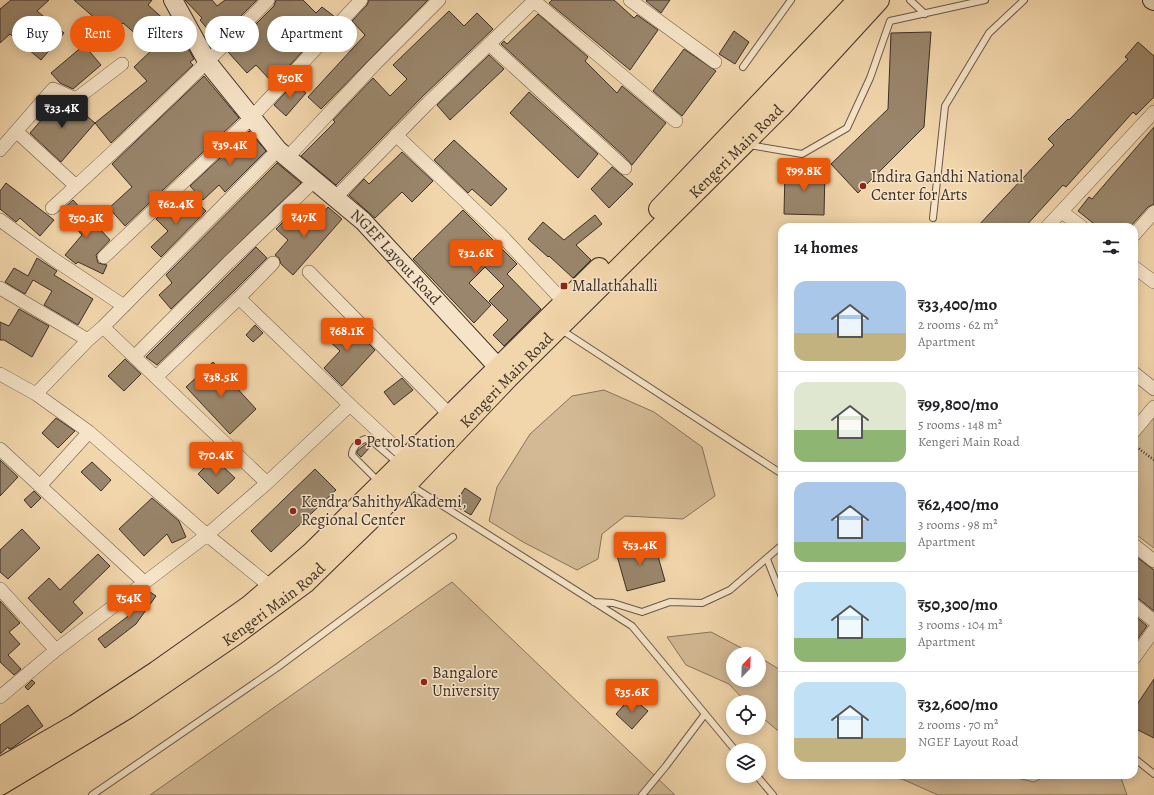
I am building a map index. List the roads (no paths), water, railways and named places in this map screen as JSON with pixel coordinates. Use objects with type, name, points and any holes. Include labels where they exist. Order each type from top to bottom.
[{"type":"main road","name":"Kengeri Main Road","points":[[0,768],[76,724],[158,671],[249,606],[312,552],[382,484],[405,469],[503,372],[564,302],[699,168],[858,0]]},
{"type":"main road","name":"Kengeri Main Road","points":[[0,785],[128,708],[236,635],[305,583],[405,469],[450,415],[559,328],[785,102],[879,0]]},
{"type":"street","points":[[52,208],[208,63],[268,0]]},
{"type":"street","points":[[104,257],[252,117],[361,0]]},
{"type":"street","points":[[36,394],[88,340],[283,154],[439,0]]},
{"type":"street","points":[[335,198],[396,135],[534,0],[676,121]]},
{"type":"street","points":[[630,0],[715,62]]},
{"type":"street","name":"NGEF Layout Road","points":[[176,1],[208,63],[283,154],[363,221],[503,372]]},
{"type":"street","points":[[489,44],[625,168]]},
{"type":"street","points":[[0,150],[53,89],[76,99],[122,64]]},
{"type":"street","points":[[1051,223],[1154,112]]},
{"type":"street","points":[[17,132],[76,186]]},
{"type":"street","points":[[396,135],[501,235],[564,302]]},
{"type":"street","points":[[135,356],[228,263],[314,181]]},
{"type":"street","points":[[1062,212],[1077,223]]},
{"type":"street","points":[[1138,230],[1154,212]]},
{"type":"street","points":[[0,220],[52,258],[124,306]]},
{"type":"street","points":[[156,377],[239,298],[273,263]]},
{"type":"street","points":[[1138,270],[1154,282]]},
{"type":"street","points":[[309,272],[450,415]]},
{"type":"street","points":[[0,288],[88,340]]},
{"type":"street","points":[[239,298],[350,406],[405,469]]},
{"type":"street","points":[[103,327],[267,483]]},
{"type":"street","points":[[0,374],[36,394],[89,432],[207,535],[271,587]]},
{"type":"street","points":[[1138,376],[1154,389]]},
{"type":"street","points":[[0,697],[56,650],[207,535],[267,483],[350,406]]},
{"type":"street","points":[[1138,426],[1154,407]]},
{"type":"street","points":[[40,486],[89,432]]},
{"type":"street","points":[[0,448],[144,582]]},
{"type":"street","points":[[1138,548],[1154,561]]},
{"type":"street","points":[[0,589],[56,650]]},
{"type":"street","points":[[1138,608],[1154,621]]},
{"type":"street","points":[[1138,652],[1154,630]]},
{"type":"lane","points":[[743,67],[791,0]]},
{"type":"lane","points":[[910,0],[925,14]]},
{"type":"lane","points":[[744,144],[802,154],[847,128],[870,78],[890,21],[985,0]]},
{"type":"lane","points":[[933,218],[945,106],[990,33],[1024,0]]},
{"type":"lane","points":[[559,328],[778,471]]},
{"type":"lane","points":[[382,484],[352,455],[353,450],[362,440],[366,439],[373,442],[405,469],[592,602],[632,626],[729,743]]},
{"type":"lane","points":[[92,795],[278,667],[453,538]]},
{"type":"lane","points":[[592,602],[613,603],[642,612],[670,602],[702,603],[730,590],[767,560],[778,549]]},
{"type":"lane","points":[[767,560],[778,587]]},
{"type":"lane","points":[[642,795],[705,714]]},
{"type":"lane","points":[[1138,761],[1154,774]]},
{"type":"lane","points":[[763,783],[773,795]]},
{"type":"place","name":"Indira Gandhi National Center for Arts","points":[[863,186]]},
{"type":"place","name":"Mallathahalli","points":[[564,286]]},
{"type":"place","name":"Petrol Station","points":[[358,442]]},
{"type":"place","name":"Kendra Sahithy Akademi, Regional Center","points":[[293,511]]},
{"type":"place","name":"Bangalore University","points":[[424,682]]}]
